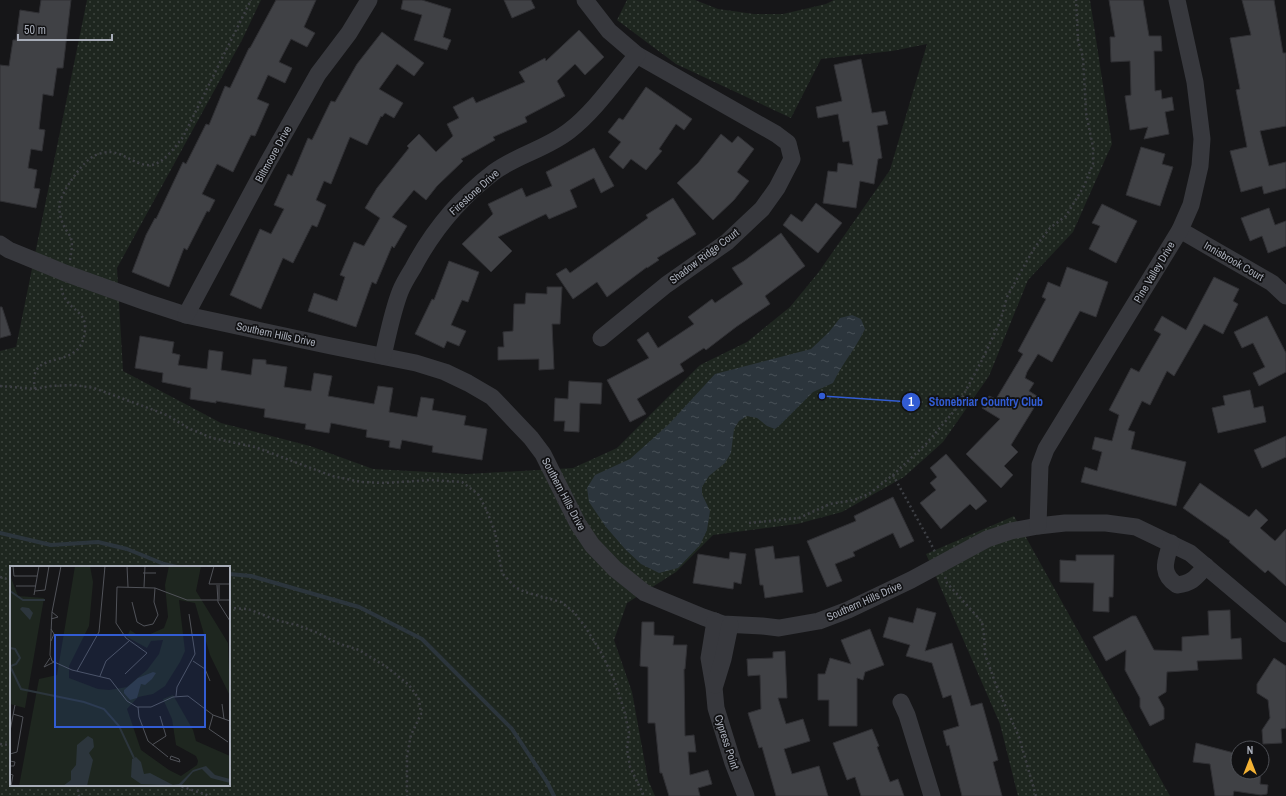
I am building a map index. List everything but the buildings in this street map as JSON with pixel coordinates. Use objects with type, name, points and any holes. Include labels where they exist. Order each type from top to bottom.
[{"type":"street","name":"Biltmoore Drive","points":[[186,314],[267,164],[318,74],[349,33],[369,0]]},
{"type":"street","name":"Shadow Ridge Court","points":[[585,0],[609,32],[637,55],[776,134],[788,143],[792,159],[777,188],[758,213],[727,242],[666,285],[601,338]]},
{"type":"street","name":"Pine Valley Drive","points":[[1038,526],[1040,465],[1046,449],[1180,230],[1191,205],[1200,166],[1202,139],[1195,82],[1177,0]]},
{"type":"street","name":"Firestone Drive","points":[[383,356],[400,290],[439,225],[458,203],[495,171],[555,141],[569,131],[589,113],[637,55]]},
{"type":"street","name":"Innisbrook Court","points":[[1180,230],[1272,283],[1286,296]]},
{"type":"street","name":"Southern Hills Drive","points":[[0,244],[9,250],[65,273],[146,302],[186,314],[416,363],[445,372],[492,398],[532,438],[543,454],[578,524],[592,545],[615,569],[645,593],[669,604],[722,623],[778,628],[819,621],[911,580],[987,539],[1011,531],[1038,526],[1065,523],[1106,523],[1136,527],[1190,553],[1286,634]]},
{"type":"street","points":[[1171,543],[1165,564],[1166,572],[1170,580],[1177,585],[1194,580],[1206,566]]},
{"type":"street","name":"Cypress Point","points":[[722,623],[709,658],[716,708],[733,763],[746,796]]},
{"type":"street","points":[[900,702],[907,715],[932,796]]},
{"type":"path","points":[[35,389],[34,380],[36,370],[42,365],[73,354],[83,342],[86,327],[82,315],[72,307],[64,297],[61,287],[70,261],[72,248],[71,237],[64,227],[59,210],[64,192],[74,177],[94,156],[109,152],[128,157],[141,164],[152,164],[169,155],[183,137],[251,0]]},
{"type":"path","points":[[749,523],[799,518],[830,504],[854,500],[869,494],[893,475],[926,444],[956,409],[981,362],[1000,322],[1008,297],[1024,266],[1046,233],[1066,216],[1084,186],[1093,164],[1093,147],[1086,113],[1083,57],[1078,41],[1076,0]]},
{"type":"path","points":[[0,386],[35,389],[50,386],[74,385],[94,388],[167,415],[188,428],[212,438],[255,447],[332,476],[361,482],[385,483],[430,480],[462,482],[478,494],[486,509],[495,532],[502,573],[516,587],[525,592],[561,602],[574,612],[602,654],[615,682],[624,710],[629,732],[628,750],[630,767],[644,796]]},
{"type":"path","points":[[893,475],[929,540],[948,583],[982,622],[985,654],[996,685],[1019,737],[1036,796]]},
{"type":"path","points":[[0,577],[10,580]]},
{"type":"path","points":[[230,608],[248,609],[279,621],[297,625],[318,633],[337,643],[359,650],[388,668],[409,685],[419,699],[420,714],[411,735],[407,756],[407,796]]},
{"type":"path","points":[[0,744],[10,745]]},
{"type":"path","points":[[77,786],[79,796]]},
{"type":"path","points":[[180,786],[210,796]]},
{"type":"shaded area","points":[[87,0],[261,0],[242,40],[117,268],[123,371],[221,423],[310,446],[373,469],[467,474],[573,468],[617,448],[700,365],[747,342],[790,307],[818,273],[890,170],[927,44],[892,51],[821,59],[791,118],[676,64],[617,20],[627,0],[695,0],[718,9],[754,14],[783,14],[826,4],[834,0],[1090,0],[1112,144],[1073,232],[1028,280],[989,376],[943,442],[904,477],[842,512],[797,524],[713,535],[676,572],[627,603],[614,640],[632,692],[648,780],[655,796],[0,796],[0,351],[16,347]]},
{"type":"shaded area","points":[[1014,516],[1170,796],[1018,796],[1000,724],[926,554]]},
{"type":"water","points":[[852,315],[861,319],[865,329],[833,383],[813,392],[775,429],[767,426],[757,418],[747,416],[739,421],[734,429],[731,453],[725,463],[709,476],[702,487],[702,494],[710,511],[707,530],[700,545],[678,568],[659,573],[641,564],[625,549],[606,527],[589,502],[587,488],[595,475],[630,459],[669,424],[715,374],[811,349],[829,332],[840,318]]},
{"type":"waterway","points":[[0,533],[51,545],[98,542],[127,549],[173,566]]},
{"type":"waterway","points":[[230,574],[251,576],[359,607],[422,639],[512,729],[547,782],[554,796]]},
{"type":"place","name":"Stonebriar Country Club","points":[[822,396]]}]
